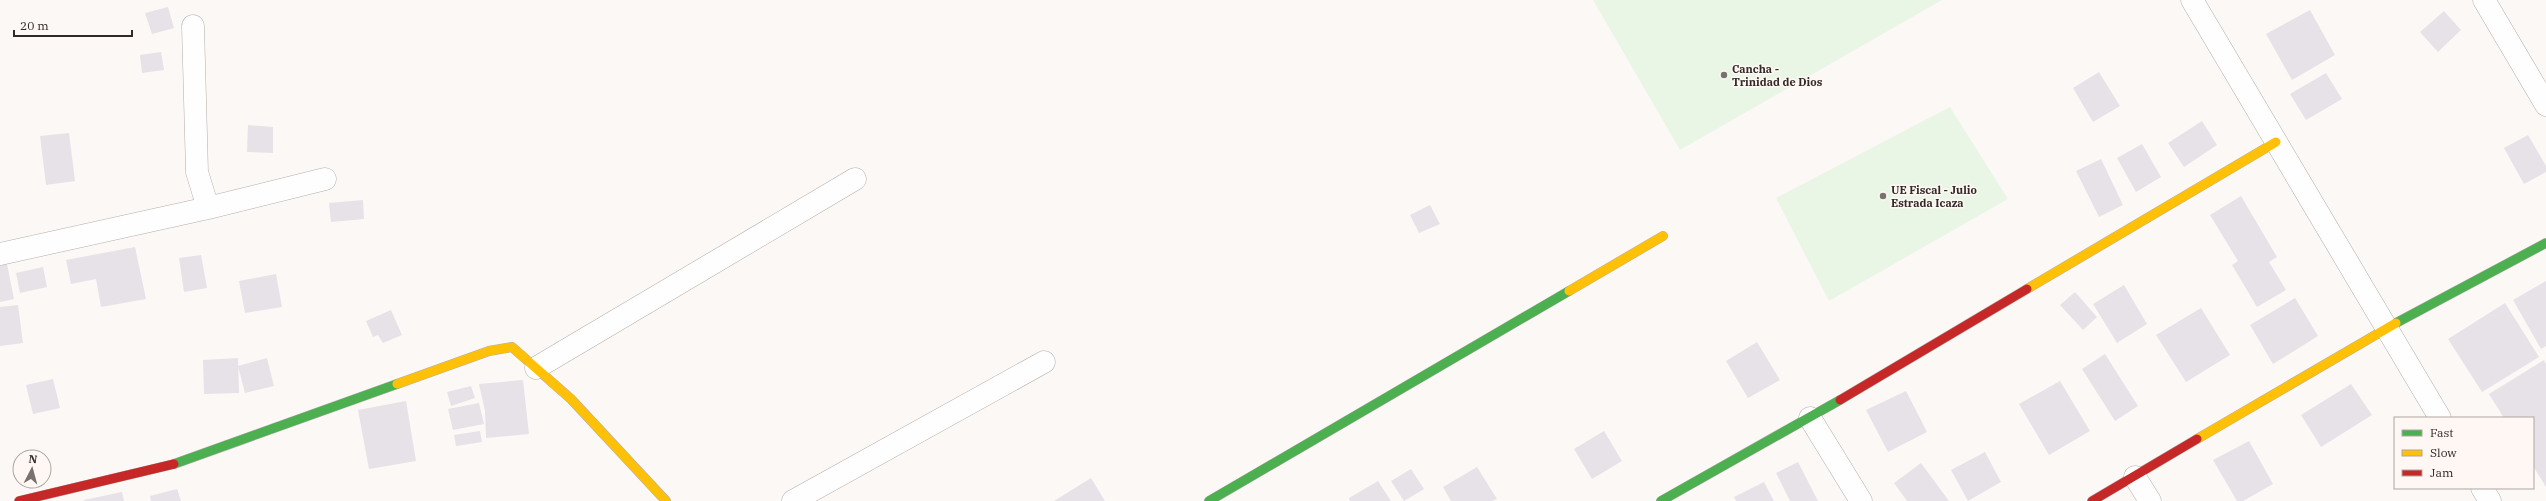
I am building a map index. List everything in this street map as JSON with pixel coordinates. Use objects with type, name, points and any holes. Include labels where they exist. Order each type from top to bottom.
[{"type":"street","points":[[2192,0],[2439,417]]},
{"type":"street","points":[[2484,0],[2546,105]]},
{"type":"street","points":[[193,26],[197,172],[208,208]]},
{"type":"street","points":[[1661,501],[1810,418],[2276,142]]},
{"type":"street","points":[[0,254],[208,208],[325,179]]},
{"type":"street","points":[[536,368],[855,179]]},
{"type":"street","points":[[1221,498],[1664,236]]},
{"type":"street","points":[[2092,501],[2387,328],[2546,243]]},
{"type":"street","points":[[19,501],[174,464],[489,351],[512,347],[572,399],[666,501]]},
{"type":"street","points":[[793,501],[1044,362]]},
{"type":"street","points":[[1810,418],[1861,501]]},
{"type":"street","points":[[2135,477],[2150,501]]},
{"type":"street","points":[[2483,489],[2490,501]]},
{"type":"green space","name":"Cancha - Trinidad de Dios","points":[[1593,0],[1942,0],[1680,150]]},
{"type":"green space","points":[[1950,107],[2008,199],[1829,301],[1776,198]]},
{"type":"building","points":[[168,7],[174,28],[152,34],[145,13]]},
{"type":"building","points":[[2310,10],[2335,55],[2292,80],[2266,34]]},
{"type":"building","points":[[2444,11],[2461,30],[2438,52],[2420,32]]},
{"type":"building","points":[[161,52],[164,70],[142,73],[140,55]]},
{"type":"building","points":[[2099,72],[2120,106],[2093,122],[2073,88]]},
{"type":"building","points":[[2326,73],[2342,99],[2306,120],[2290,94]]},
{"type":"building","points":[[2202,121],[2217,145],[2184,167],[2168,143]]},
{"type":"building","points":[[248,125],[273,127],[273,153],[247,152]]},
{"type":"building","points":[[69,133],[75,181],[46,185],[40,136]]},
{"type":"building","points":[[2528,135],[2546,166],[2546,172],[2524,184],[2504,148]]},
{"type":"building","points":[[2142,144],[2161,177],[2136,192],[2117,158]]},
{"type":"building","points":[[2101,159],[2123,205],[2099,217],[2076,171]]},
{"type":"building","points":[[2241,196],[2277,257],[2269,262],[2286,290],[2257,307],[2232,265],[2238,261],[2210,215]]},
{"type":"building","points":[[363,200],[364,219],[331,222],[329,203]]},
{"type":"building","points":[[1430,205],[1440,224],[1419,233],[1410,215]]},
{"type":"building","points":[[135,247],[146,299],[101,307],[96,279],[71,284],[66,260]]},
{"type":"building","points":[[201,255],[207,288],[184,292],[179,258]]},
{"type":"building","points":[[6,259],[14,299],[0,302],[0,260]]},
{"type":"building","points":[[43,267],[47,287],[20,293],[16,273]]},
{"type":"building","points":[[276,274],[282,307],[245,313],[239,281]]},
{"type":"building","points":[[2546,281],[2546,346],[2541,349],[2513,300]]},
{"type":"building","points":[[2124,285],[2147,324],[2117,343],[2093,304]]},
{"type":"building","points":[[2075,292],[2097,317],[2083,330],[2060,305]]},
{"type":"building","points":[[2295,298],[2318,336],[2273,364],[2250,325]]},
{"type":"building","points":[[2505,303],[2539,357],[2482,392],[2448,339]]},
{"type":"building","points":[[18,305],[23,343],[0,346],[0,307]]},
{"type":"building","points":[[2201,308],[2230,355],[2186,382],[2156,335]]},
{"type":"building","points":[[391,310],[402,335],[383,343],[378,335],[373,337],[366,321]]},
{"type":"building","points":[[1757,342],[1780,380],[1748,398],[1726,361]]},
{"type":"building","points":[[2105,354],[2138,406],[2115,421],[2082,369]]},
{"type":"building","points":[[238,358],[239,393],[204,394],[203,360]]},
{"type":"building","points":[[267,358],[274,386],[245,393],[238,366]]},
{"type":"building","points":[[2544,360],[2546,364],[2546,487],[2534,468],[2534,417],[2503,417],[2489,394]]},
{"type":"building","points":[[53,379],[60,408],[33,414],[26,385]]},
{"type":"building","points":[[523,380],[529,434],[486,438],[485,411],[479,384]]},
{"type":"building","points":[[2060,381],[2090,431],[2049,455],[2019,404]]},
{"type":"building","points":[[2351,384],[2372,415],[2321,447],[2301,415]]},
{"type":"building","points":[[471,386],[475,398],[451,406],[447,392]]},
{"type":"building","points":[[1906,391],[1927,432],[1888,452],[1866,410]]},
{"type":"building","points":[[406,401],[416,461],[369,469],[358,410]]},
{"type":"building","points":[[479,403],[484,424],[453,430],[448,409]]},
{"type":"building","points":[[480,431],[482,442],[456,446],[454,435]]},
{"type":"building","points":[[1604,431],[1622,461],[1592,479],[1574,449]]},
{"type":"building","points":[[2249,441],[2273,484],[2243,501],[2237,501],[2213,460]]},
{"type":"building","points":[[1985,452],[2001,482],[1968,501],[1951,470]]},
{"type":"building","points":[[1798,462],[1818,501],[1790,501],[1776,473]]},
{"type":"building","points":[[1921,463],[1949,501],[1907,501],[1894,483]]},
{"type":"building","points":[[1477,467],[1497,499],[1492,501],[1451,501],[1443,487]]},
{"type":"building","points":[[1411,469],[1424,489],[1404,501],[1391,481]]},
{"type":"building","points":[[1091,478],[1105,501],[1054,501]]},
{"type":"building","points":[[1378,481],[1391,501],[1350,501],[1349,498]]},
{"type":"building","points":[[1764,482],[1774,501],[1736,501],[1734,497]]},
{"type":"building","points":[[177,489],[181,501],[151,501],[150,496]]},
{"type":"building","points":[[122,492],[124,501],[84,501],[84,500]]},
{"type":"traffic: fast","points":[[2396,323],[2546,243]]},
{"type":"traffic: fast","points":[[1209,501],[1569,291]]},
{"type":"traffic: fast","points":[[174,464],[397,384]]},
{"type":"traffic: fast","points":[[1661,501],[1840,400]]},
{"type":"traffic: slow","points":[[2027,289],[2276,142]]},
{"type":"traffic: slow","points":[[1569,291],[1663,236]]},
{"type":"traffic: slow","points":[[2197,439],[2396,323]]},
{"type":"traffic: slow","points":[[397,384],[489,351],[512,347],[571,399],[666,501]]},
{"type":"traffic: jam","points":[[1840,400],[2027,289]]},
{"type":"traffic: jam","points":[[2092,501],[2197,439]]},
{"type":"traffic: jam","points":[[19,501],[174,464]]},
{"type":"place","name":"Cancha - Trinidad de Dios","points":[[1724,75]]},
{"type":"place","name":"UE Fiscal - Julio Estrada Icaza","points":[[1883,196]]}]
